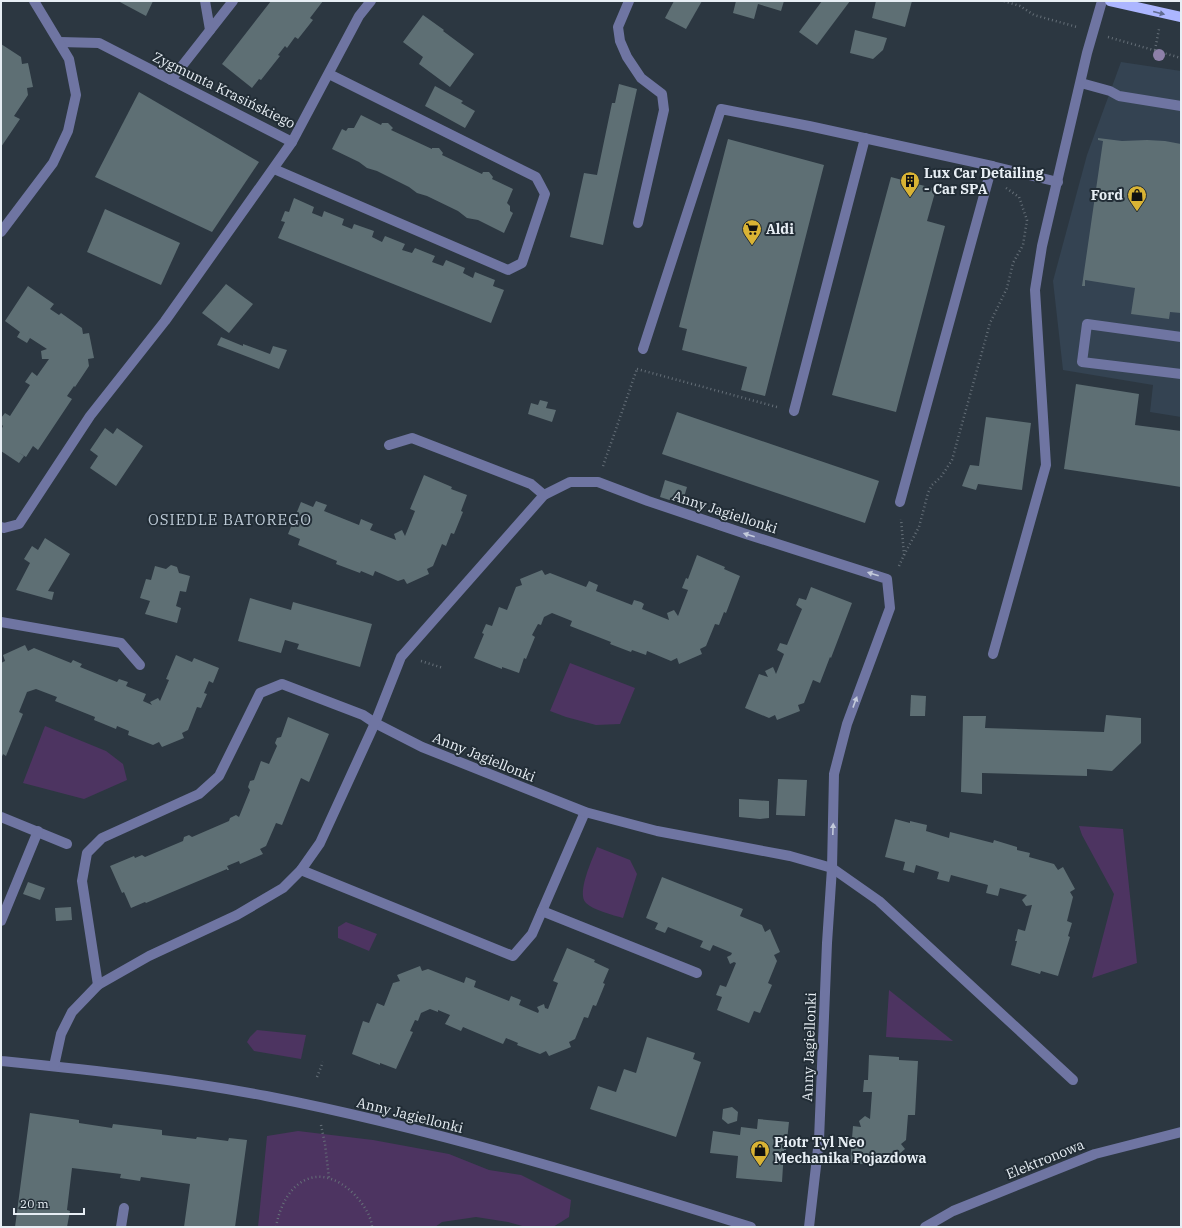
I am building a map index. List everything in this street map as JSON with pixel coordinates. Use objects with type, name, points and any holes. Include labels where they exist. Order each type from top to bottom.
[{"type":"main road","points":[[1110,1],[1181,17]]},
{"type":"street","points":[[1,232],[53,163],[68,131],[76,95],[69,59],[34,1]]},
{"type":"street","points":[[205,1],[210,30]]},
{"type":"street","points":[[172,80],[233,1]]},
{"type":"street","name":"Zygmunta Krasińskiego","points":[[60,42],[99,43],[292,142],[359,16],[371,1]]},
{"type":"street","points":[[629,1],[618,27],[620,41],[627,57],[641,78],[662,94],[664,110],[638,223]]},
{"type":"street","points":[[992,654],[1046,465],[1035,290],[1042,246],[1087,53],[1102,1]]},
{"type":"street","points":[[274,169],[508,270],[522,263],[545,194],[536,178],[328,74]]},
{"type":"street","points":[[1081,82],[1110,91],[1118,96],[1181,106]]},
{"type":"street","points":[[643,349],[721,109],[865,138],[1058,182]]},
{"type":"street","points":[[794,412],[865,138]]},
{"type":"street","points":[[1,527],[4,528],[19,524],[90,416],[165,321],[292,142]]},
{"type":"street","points":[[900,502],[992,166]]},
{"type":"street","points":[[1181,338],[1087,324],[1082,362],[1181,374]]},
{"type":"street","points":[[389,445],[412,438],[531,484],[544,495]]},
{"type":"street","name":"Anny Jagiellonki","points":[[54,1066],[61,1034],[72,1012],[98,985],[149,956],[237,915],[283,888],[301,870],[320,843],[375,723],[401,657],[544,495],[570,482],[598,482],[648,501],[746,534],[887,578],[890,608],[847,724],[834,774],[832,868],[827,943],[819,1140],[809,1227]]},
{"type":"street","points":[[1,622],[121,643],[140,665]]},
{"type":"street","points":[[98,985],[82,881],[87,853],[102,838],[199,794],[219,776],[260,693],[282,684],[363,714],[375,723]]},
{"type":"street","name":"Anny Jagiellonki","points":[[375,723],[422,747],[585,812],[657,831],[790,856],[832,868]]},
{"type":"street","points":[[301,870],[513,956],[532,934],[585,812]]},
{"type":"street","points":[[1,817],[67,844]]},
{"type":"street","points":[[1,921],[38,832]]},
{"type":"street","points":[[832,868],[879,901],[1073,1080]]},
{"type":"street","points":[[542,911],[697,973]]},
{"type":"street","name":"Anny Jagiellonki","points":[[1,1060],[133,1075],[264,1096],[376,1120],[531,1160],[751,1227]]},
{"type":"street","name":"Elektronowa","points":[[925,1227],[953,1211],[1094,1154],[1181,1132]]},
{"type":"street","points":[[121,1227],[124,1208]]},
{"type":"path","points":[[1155,50],[1160,26]]},
{"type":"path","points":[[888,591],[904,555],[919,527],[928,493],[932,485],[942,477],[952,460],[990,323],[1007,288],[1013,263],[1023,245],[1027,220],[1019,197],[990,177]]},
{"type":"path","points":[[598,482],[629,395],[643,349]]},
{"type":"path","points":[[636,369],[794,412]]},
{"type":"path","points":[[900,502],[904,555]]},
{"type":"path","points":[[420,660],[443,668]]},
{"type":"path","points":[[317,1077],[323,1062]]},
{"type":"path","points":[[320,1124],[325,1144],[329,1178]]},
{"type":"path","points":[[276,1227],[280,1209],[293,1189],[303,1181],[319,1176],[336,1180],[350,1190],[359,1199],[369,1214],[372,1227]]},
{"type":"shaded area","points":[[1121,62],[1181,71],[1181,417],[1150,412],[1153,385],[1063,370],[1053,281],[1087,155]]},
{"type":"shaded area","points":[[570,663],[635,688],[620,724],[596,725],[550,711]]},
{"type":"shaded area","points":[[45,726],[106,751],[123,764],[127,780],[84,799],[23,783]]},
{"type":"shaded area","points":[[1079,826],[1123,829],[1137,963],[1092,978],[1114,894],[1082,835]]},
{"type":"shaded area","points":[[597,847],[630,860],[637,874],[623,918],[589,906],[583,898],[586,875]]},
{"type":"shaded area","points":[[346,922],[377,934],[369,951],[338,938],[338,927]]},
{"type":"shaded area","points":[[889,990],[953,1041],[886,1037]]},
{"type":"shaded area","points":[[257,1030],[306,1035],[301,1059],[254,1051],[247,1042]]},
{"type":"shaded area","points":[[298,1131],[373,1140],[449,1154],[489,1170],[521,1175],[571,1200],[569,1217],[553,1227],[526,1227],[508,1222],[476,1217],[442,1222],[435,1227],[258,1227],[267,1136]]},
{"type":"building","points":[[118,1],[153,1],[146,16]]},
{"type":"building","points":[[271,1],[323,1],[310,18],[313,20],[298,39],[295,37],[287,48],[285,46],[278,55],[280,56],[261,80],[259,79],[252,88],[222,64]]},
{"type":"building","points":[[674,1],[702,1],[686,29],[665,18]]},
{"type":"building","points":[[736,1],[784,1],[781,11],[758,4],[754,19],[733,13]]},
{"type":"building","points":[[822,1],[850,1],[817,45],[799,32]]},
{"type":"building","points":[[876,1],[912,1],[905,27],[872,18]]},
{"type":"building","points":[[423,15],[474,54],[450,87],[419,64],[423,57],[403,42]]},
{"type":"building","points":[[855,30],[887,38],[883,50],[873,59],[850,53]]},
{"type":"building","points":[[1,44],[21,57],[22,64],[28,63],[33,87],[27,88],[28,95],[14,116],[20,119],[1,147]]},
{"type":"building","points":[[619,84],[637,89],[603,245],[570,237],[584,173],[597,175],[612,103],[615,103]]},
{"type":"building","points":[[435,86],[463,101],[461,103],[475,111],[465,128],[425,106]]},
{"type":"building","points":[[139,92],[259,162],[212,232],[95,177]]},
{"type":"building","points":[[361,115],[381,125],[382,123],[388,123],[393,128],[391,130],[432,149],[439,148],[443,153],[442,155],[482,174],[483,172],[489,172],[493,177],[492,179],[513,189],[507,203],[510,206],[510,211],[513,213],[504,233],[478,220],[467,218],[458,211],[427,196],[417,193],[409,187],[377,171],[367,168],[359,162],[332,149],[342,129],[346,131],[348,128],[354,128]]},
{"type":"building","name":"Ford","points":[[1098,138],[1122,141],[1165,141],[1181,144],[1181,313],[1170,312],[1169,319],[1131,314],[1135,288],[1085,280],[1085,286],[1082,286],[1103,141],[1098,140]]},
{"type":"building","name":"Aldi","points":[[728,139],[824,165],[765,396],[741,390],[747,367],[682,350],[687,329],[679,327]]},
{"type":"building","points":[[891,177],[936,189],[927,221],[945,226],[896,412],[832,395]]},
{"type":"building","points":[[294,198],[314,207],[312,213],[322,217],[324,211],[344,219],[342,225],[352,229],[354,224],[374,231],[372,237],[382,242],[385,236],[405,244],[402,250],[412,253],[415,248],[435,256],[432,262],[443,266],[446,260],[465,268],[463,273],[473,278],[475,272],[495,280],[493,286],[504,290],[491,323],[278,238],[285,222],[281,221],[285,211],[289,212]]},
{"type":"building","points":[[105,209],[180,243],[161,285],[87,252]]},
{"type":"building","points":[[226,284],[253,304],[229,333],[202,313]]},
{"type":"building","points":[[28,286],[54,304],[50,309],[59,315],[61,313],[82,328],[83,334],[89,333],[94,358],[88,359],[89,366],[67,396],[72,399],[38,450],[33,446],[26,457],[18,452],[24,456],[19,463],[1,451],[1,430],[3,426],[1,424],[1,418],[5,413],[10,416],[30,385],[25,382],[32,372],[37,376],[49,359],[42,359],[41,351],[47,349],[30,338],[27,343],[17,337],[20,332],[5,321]]},
{"type":"building","points":[[221,337],[243,346],[243,344],[270,354],[273,346],[287,350],[279,369],[217,345]]},
{"type":"building","points":[[1076,384],[1139,394],[1135,425],[1181,431],[1181,487],[1064,469]]},
{"type":"building","points":[[540,400],[548,402],[546,408],[556,410],[552,422],[528,414],[531,403],[538,405]]},
{"type":"building","points":[[677,412],[879,481],[865,523],[662,454]]},
{"type":"building","points":[[986,417],[1031,423],[1022,490],[978,484],[976,490],[962,486],[970,465],[979,466]]},
{"type":"building","points":[[105,428],[113,434],[117,428],[143,446],[116,486],[90,468],[98,456],[90,450]]},
{"type":"building","points":[[424,475],[452,487],[451,489],[467,495],[461,511],[463,512],[454,534],[451,533],[446,546],[442,544],[433,566],[427,569],[429,574],[407,584],[404,579],[398,581],[375,571],[373,576],[336,564],[337,561],[298,545],[300,539],[288,534],[301,502],[313,507],[316,501],[327,505],[324,511],[359,525],[361,519],[373,524],[370,530],[396,540],[394,534],[402,530],[405,536],[415,511],[410,509]]},
{"type":"building","points":[[665,480],[687,487],[682,504],[660,497]]},
{"type":"building","points":[[45,538],[70,554],[48,591],[54,592],[52,600],[16,590],[30,563],[24,559],[32,546],[38,550]]},
{"type":"building","points":[[697,555],[725,567],[724,569],[740,576],[726,613],[724,612],[719,625],[715,624],[706,646],[700,649],[702,654],[679,664],[677,658],[671,661],[647,651],[646,655],[632,650],[631,652],[610,644],[611,642],[570,626],[572,621],[552,613],[544,617],[541,625],[538,624],[532,635],[535,637],[526,659],[524,658],[519,673],[502,667],[502,669],[474,658],[484,634],[482,633],[486,624],[492,626],[499,607],[507,610],[516,587],[522,585],[520,579],[542,570],[545,575],[550,573],[586,587],[589,581],[598,585],[596,591],[632,605],[634,600],[641,602],[644,604],[642,609],[669,620],[667,613],[674,610],[678,616],[688,590],[682,588],[686,578],[688,579]]},
{"type":"building","points":[[171,565],[177,567],[179,573],[190,576],[186,592],[180,591],[176,606],[181,608],[177,623],[145,614],[150,601],[140,598],[146,579],[151,580],[155,566],[166,569]]},
{"type":"building","points":[[811,587],[852,603],[820,683],[813,680],[804,703],[798,705],[800,711],[777,720],[775,715],[769,718],[745,708],[759,674],[768,677],[765,671],[773,667],[776,674],[784,654],[777,650],[780,643],[787,645],[802,609],[796,605],[799,598],[806,600]]},
{"type":"building","points":[[250,598],[291,610],[293,602],[372,624],[360,667],[297,649],[299,644],[285,640],[281,653],[238,641]]},
{"type":"building","points":[[25,645],[28,651],[34,648],[71,663],[73,660],[82,664],[80,667],[117,682],[119,679],[128,682],[126,686],[146,694],[143,701],[152,705],[150,702],[158,698],[160,701],[169,680],[166,679],[176,655],[192,662],[194,658],[219,668],[213,683],[209,681],[204,693],[207,694],[201,708],[197,707],[188,730],[182,733],[184,738],[162,747],[159,742],[153,745],[128,735],[129,731],[117,726],[116,729],[94,720],[95,717],[55,701],[57,697],[36,689],[27,692],[19,712],[23,714],[6,756],[3,754],[1,759],[1,663],[5,661],[3,655]]},
{"type":"building","points":[[911,695],[926,696],[925,716],[910,716]]},
{"type":"building","points":[[1106,715],[1141,718],[1141,743],[1112,771],[1087,769],[1087,776],[982,773],[982,794],[961,792],[963,716],[986,716],[985,728],[1104,732]]},
{"type":"building","points":[[288,717],[329,734],[309,782],[301,778],[282,825],[276,823],[266,846],[260,849],[263,854],[240,864],[239,861],[227,866],[229,870],[227,869],[131,908],[124,892],[122,893],[110,866],[134,856],[135,858],[142,855],[145,857],[183,841],[184,837],[189,835],[192,837],[229,821],[230,818],[236,815],[239,817],[250,790],[248,787],[250,781],[254,780],[261,761],[269,764],[277,746],[275,743],[277,738],[281,737]]},
{"type":"building","points":[[778,779],[807,780],[805,816],[776,815]]},
{"type":"building","points":[[739,799],[769,801],[769,818],[760,819],[739,817]]},
{"type":"building","points":[[895,819],[927,825],[926,831],[949,838],[950,832],[993,843],[994,840],[1017,847],[1017,850],[1030,853],[1029,857],[1054,864],[1058,870],[1063,867],[1075,889],[1070,892],[1073,897],[1067,921],[1072,923],[1068,936],[1070,937],[1058,976],[1041,971],[1040,974],[1011,965],[1017,941],[1015,941],[1018,929],[1025,931],[1032,905],[1026,906],[1022,900],[1027,895],[1000,888],[998,896],[986,893],[988,885],[951,875],[949,882],[937,879],[939,872],[916,865],[914,873],[903,870],[905,862],[885,857]]},
{"type":"building","points":[[662,877],[743,909],[740,916],[762,925],[765,932],[770,929],[780,952],[774,955],[777,961],[768,983],[772,985],[760,1013],[754,1011],[749,1023],[717,1010],[722,997],[716,995],[720,985],[726,987],[736,963],[734,962],[730,964],[727,957],[732,953],[713,945],[710,951],[700,947],[703,941],[668,927],[665,933],[655,929],[658,923],[646,918]]},
{"type":"building","points":[[28,882],[45,888],[40,900],[23,894]]},
{"type":"building","points":[[71,907],[72,920],[56,921],[55,908]]},
{"type":"building","points":[[567,948],[595,960],[594,962],[609,969],[596,1006],[593,1005],[588,1018],[584,1017],[575,1039],[569,1042],[571,1047],[549,1056],[546,1051],[540,1054],[517,1045],[518,1043],[506,1038],[503,1044],[463,1027],[461,1031],[445,1024],[450,1015],[438,1010],[438,1012],[430,1009],[421,1013],[418,1021],[415,1020],[410,1031],[413,1032],[396,1069],[380,1063],[380,1065],[352,1054],[363,1021],[369,1023],[377,1003],[384,1006],[393,983],[400,981],[397,975],[420,966],[422,971],[428,969],[464,983],[466,977],[476,981],[474,987],[509,1001],[511,996],[521,1000],[519,1005],[538,1013],[539,1011],[537,1007],[544,1004],[545,1008],[548,1009],[558,983],[553,981]]},
{"type":"building","points":[[647,1037],[695,1053],[693,1059],[701,1062],[676,1137],[590,1109],[598,1086],[616,1092],[624,1069],[636,1073]]},
{"type":"building","points":[[869,1055],[899,1057],[899,1060],[918,1061],[915,1115],[908,1115],[906,1140],[901,1144],[905,1149],[886,1165],[882,1161],[877,1165],[850,1163],[853,1126],[861,1127],[859,1121],[865,1116],[870,1119],[872,1092],[863,1092],[864,1080],[868,1080]]},
{"type":"building","points":[[732,1107],[738,1112],[737,1121],[728,1124],[722,1119],[723,1109]]},
{"type":"building","points":[[30,1113],[79,1120],[79,1123],[112,1128],[113,1124],[162,1130],[162,1135],[228,1141],[229,1138],[247,1140],[235,1227],[184,1227],[190,1184],[141,1177],[140,1181],[120,1178],[121,1174],[72,1168],[67,1210],[70,1211],[67,1227],[15,1227]]},
{"type":"building","points":[[758,1119],[789,1122],[786,1150],[784,1150],[782,1182],[736,1178],[738,1156],[710,1153],[713,1131],[740,1135],[741,1127],[757,1129]]},
{"type":"place","name":"Lux Car Detailing - Car SPA","points":[[910,198]]},
{"type":"place","name":"Ford","points":[[1137,212]]},
{"type":"place","name":"Aldi","points":[[752,246]]},
{"type":"place","name":"Piotr Tyl Neo Mechanika Pojazdowa","points":[[760,1167]]},
{"type":"district","name":"OSIEDLE BATOREGO","points":[[230,519]]}]
